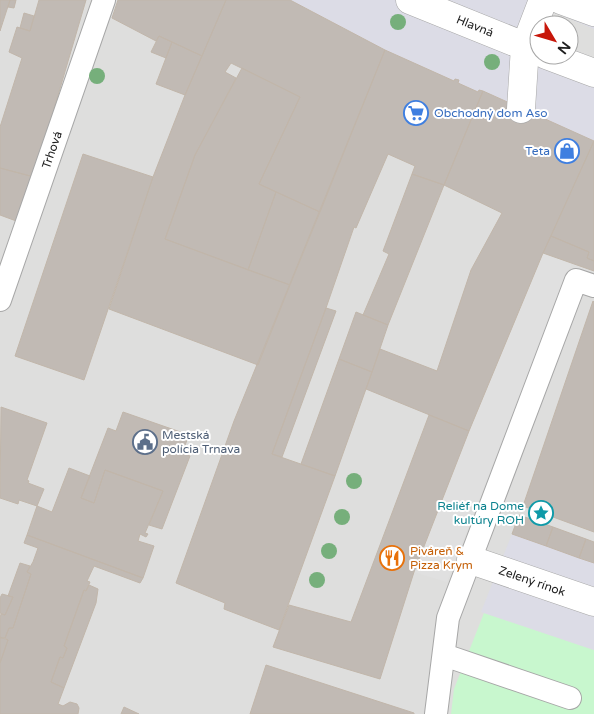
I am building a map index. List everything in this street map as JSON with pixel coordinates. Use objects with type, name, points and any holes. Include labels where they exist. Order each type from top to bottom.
[{"type":"street","name":"Hlavná","points":[[410,0],[529,48]]},
{"type":"street","points":[[541,15],[543,0]]},
{"type":"street","points":[[561,0],[594,12]]},
{"type":"street","points":[[521,109],[533,65]]},
{"type":"street","name":"Hlavná","points":[[573,65],[594,73]]},
{"type":"street","name":"Zelený rínok","points":[[471,560],[594,602]]},
{"type":"lane","name":"Trhová","points":[[0,300],[104,0]]},
{"type":"lane","points":[[436,714],[448,618],[576,280],[594,286]]},
{"type":"lane","points":[[444,655],[570,698]]},
{"type":"shaded area","points":[[0,0],[594,0],[594,714],[0,714]]},
{"type":"shaded area","points":[[290,0],[594,0],[594,29],[579,23],[579,15],[561,15],[551,11],[549,15],[529,15],[529,65],[579,65],[579,52],[594,58],[594,142],[483,91],[479,90],[478,92],[458,83],[458,80],[455,79],[454,81],[385,50]]},
{"type":"shaded area","points":[[543,253],[572,263],[447,582],[414,572],[469,431]]},
{"type":"shaded area","points":[[512,534],[594,563],[594,650],[481,612]]},
{"type":"green space","points":[[484,613],[594,650],[594,714],[451,714],[454,689]]},
{"type":"building","points":[[0,0],[10,0],[0,31]]},
{"type":"building","points":[[10,0],[16,0],[14,8],[8,7]]},
{"type":"building","points":[[39,0],[86,0],[34,177],[0,168],[0,127],[22,58],[9,52],[17,27],[30,31]]},
{"type":"building","points":[[118,0],[226,0],[202,56],[159,36],[156,41],[112,18]]},
{"type":"building","points":[[226,0],[290,0],[385,50],[320,212],[259,184],[300,97],[231,63],[225,72],[236,78],[195,155],[165,239],[290,285],[258,365],[109,309],[153,177],[185,95]]},
{"type":"building","points":[[24,13],[34,16],[30,31],[20,28]]},
{"type":"building","points":[[159,36],[172,42],[166,58],[151,52]]},
{"type":"building","points":[[172,42],[202,56],[185,95],[156,84]]},
{"type":"building","points":[[385,50],[454,81],[455,79],[459,80],[458,83],[478,92],[479,90],[483,91],[444,185],[412,174],[415,166],[388,154],[356,228],[354,227],[272,454],[335,476],[279,630],[224,609],[225,603],[176,583],[234,421]]},
{"type":"building","points":[[242,68],[300,97],[259,184],[276,192],[248,270],[165,239],[195,155]]},
{"type":"building","points":[[483,91],[594,141],[543,253],[469,431],[366,389],[380,349],[437,371],[471,270],[502,213],[444,185]]},
{"type":"building","points":[[594,141],[594,261],[587,258],[589,252],[551,236]]},
{"type":"building","points":[[83,154],[153,177],[84,380],[15,356]]},
{"type":"building","points":[[0,168],[34,177],[19,222],[0,215]]},
{"type":"building","points":[[412,174],[444,185],[388,325],[363,315],[389,254],[383,251]]},
{"type":"building","points":[[276,192],[320,212],[290,285],[248,270]]},
{"type":"building","points":[[551,236],[589,252],[587,258],[594,261],[594,271],[543,253]]},
{"type":"building","points":[[594,302],[594,532],[523,506]]},
{"type":"building","points":[[326,308],[336,311],[282,457],[272,454]]},
{"type":"building","points":[[356,312],[388,325],[372,372],[339,359]]},
{"type":"building","points":[[339,359],[372,372],[335,476],[301,464]]},
{"type":"building","points":[[1,407],[47,423],[27,480],[29,481],[28,483],[44,489],[37,506],[19,500],[18,504],[0,498]]},
{"type":"building","points":[[123,412],[189,435],[182,453],[190,456],[162,529],[149,525],[163,491],[105,470],[94,503],[81,498],[108,428],[116,431]]},
{"type":"building","points":[[429,415],[469,431],[414,572],[380,679],[273,647],[289,605],[351,622]]},
{"type":"building","points":[[69,468],[90,476],[81,498],[94,503],[105,470],[163,491],[145,533],[148,534],[146,537],[140,534],[138,541],[154,546],[143,578],[27,535],[37,506],[52,512]]},
{"type":"building","points":[[519,515],[553,527],[546,546],[512,534]]},
{"type":"building","points":[[553,527],[586,539],[579,558],[546,546]]},
{"type":"building","points":[[27,535],[143,578],[140,583],[94,566],[87,581],[90,582],[86,591],[84,590],[64,646],[67,648],[63,658],[60,657],[51,682],[64,688],[58,704],[63,706],[70,702],[77,704],[79,708],[78,714],[0,714],[0,663],[8,640],[5,638],[9,628],[13,628],[31,574],[27,572],[38,548],[24,543]]},
{"type":"building","points":[[586,539],[594,542],[594,563],[579,558]]},
{"type":"building","points":[[20,563],[30,566],[27,572],[31,574],[13,628],[9,628],[5,638],[0,638],[1,614],[5,615],[13,597],[8,596]]},
{"type":"building","points":[[89,585],[98,589],[96,603],[64,688],[51,682],[60,657],[63,658],[67,648],[64,646],[84,590],[86,591]]},
{"type":"building","points":[[2,594],[13,597],[5,615],[0,613],[0,598]]},
{"type":"building","points":[[0,637],[8,640],[0,663]]},
{"type":"building","points":[[266,665],[414,713],[414,714],[250,714]]},
{"type":"building","points":[[124,707],[139,714],[121,714]]},
{"type":"place","name":"Obchodný dom Aso","points":[[416,113]]},
{"type":"place","name":"Teta","points":[[567,151]]},
{"type":"place","name":"Mestská polícia Trnava","points":[[145,442]]},
{"type":"place","name":"Reliéf na Dome kultúry ROH","points":[[541,513]]},
{"type":"place","name":"Piváreň & Pizza Krym","points":[[392,558]]}]
